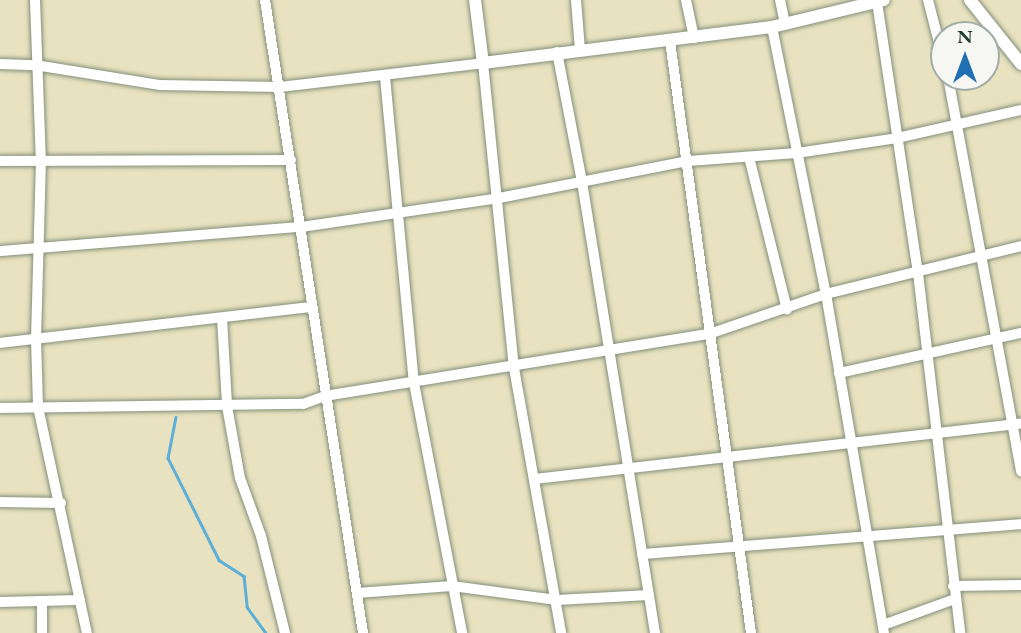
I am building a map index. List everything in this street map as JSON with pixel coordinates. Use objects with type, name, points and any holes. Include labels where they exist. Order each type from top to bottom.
[{"type":"street","points":[[35,0],[35,65],[41,160],[36,338],[38,407],[61,503],[87,633]]},
{"type":"street","points":[[265,0],[363,633]]},
{"type":"street","points":[[475,0],[514,368],[561,633]]},
{"type":"street","points":[[576,0],[580,50]]},
{"type":"street","points":[[686,0],[694,38]]},
{"type":"street","points":[[780,0],[778,26],[797,153],[826,294],[883,629],[955,599]]},
{"type":"street","points":[[928,0],[933,21]]},
{"type":"street","points":[[970,0],[1021,64]]},
{"type":"street","points":[[0,64],[35,65],[160,85],[280,87],[385,77],[557,52],[670,41],[778,26],[880,1],[939,432],[960,633]]},
{"type":"street","points":[[670,41],[751,633]]},
{"type":"street","points":[[557,52],[582,182],[655,633]]},
{"type":"street","points":[[385,77],[401,212],[414,383],[462,633]]},
{"type":"street","points":[[952,91],[960,125],[998,340],[1017,425],[1021,471]]},
{"type":"street","points":[[0,251],[300,227],[494,199],[688,161],[797,153],[897,138],[1021,110]]},
{"type":"street","points":[[749,157],[787,309]]},
{"type":"street","points":[[0,161],[291,160]]},
{"type":"street","points":[[0,408],[283,406],[325,396],[514,368],[709,334],[826,294],[1021,246]]},
{"type":"street","points":[[0,343],[312,307]]},
{"type":"street","points":[[222,317],[228,406],[240,478],[261,536],[285,633]]},
{"type":"street","points":[[839,373],[1021,333]]},
{"type":"street","points":[[535,479],[850,441],[1017,425]]},
{"type":"street","points":[[0,502],[61,503]]},
{"type":"street","points":[[642,554],[868,539],[1021,524]]},
{"type":"street","points":[[953,586],[1021,585]]},
{"type":"street","points":[[357,593],[453,586],[557,600],[649,595]]},
{"type":"street","points":[[0,602],[80,600]]},
{"type":"street","points":[[42,601],[42,633]]},
{"type":"waterway","points":[[176,417],[168,458],[219,560],[244,576],[247,607],[266,633]]}]
